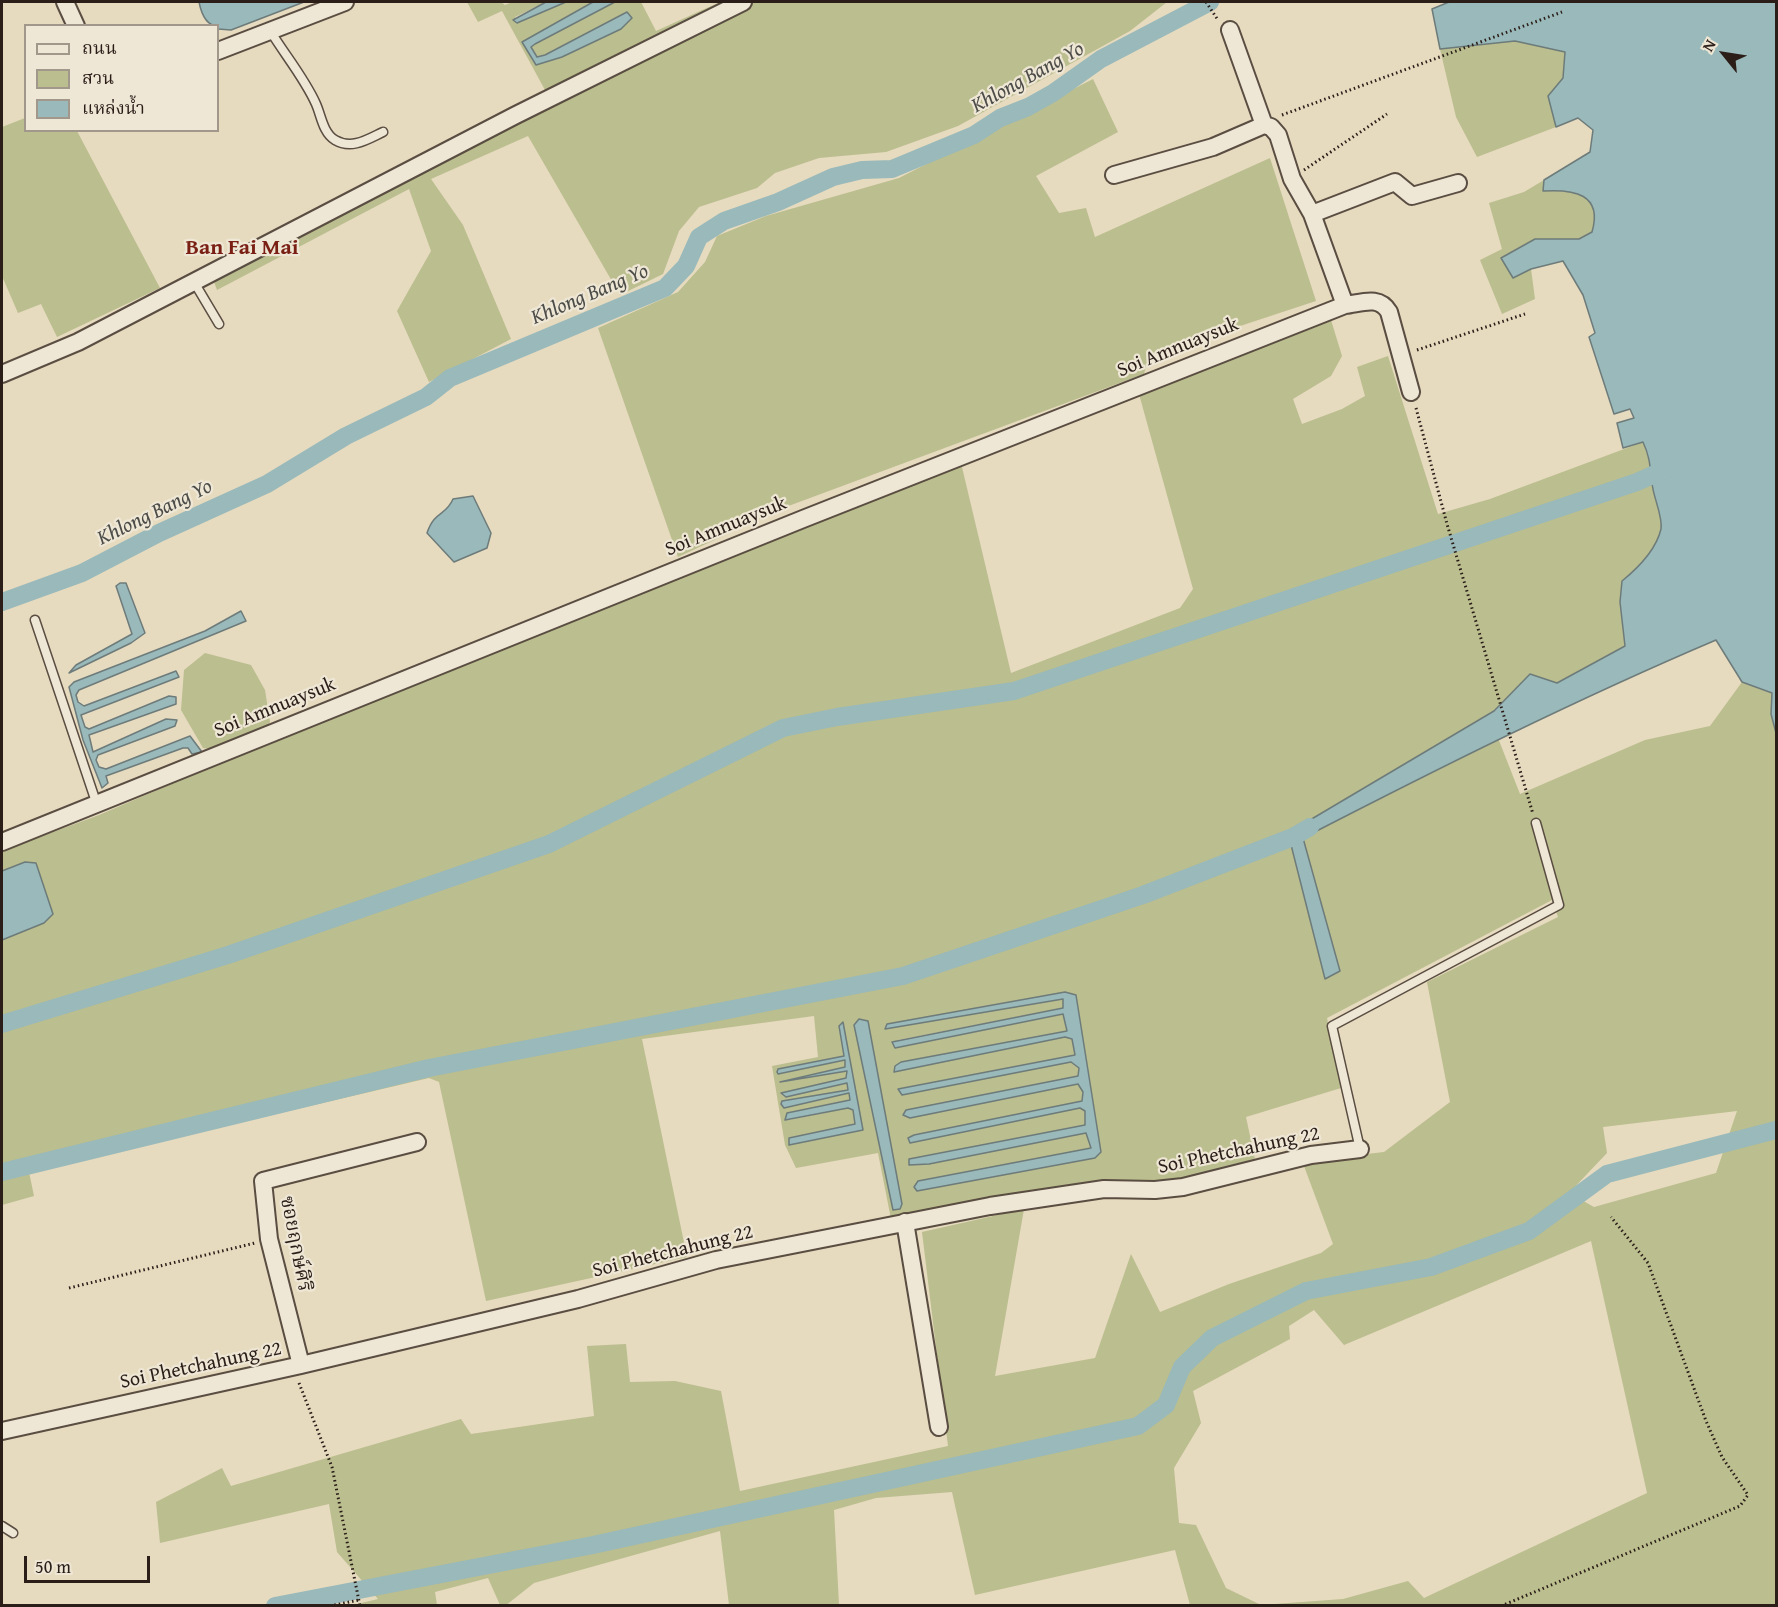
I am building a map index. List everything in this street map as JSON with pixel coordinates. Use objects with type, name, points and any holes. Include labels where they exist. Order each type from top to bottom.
[{"type":"street","points":[[65,2],[75,24]]},
{"type":"street","points":[[219,51],[345,2]]},
{"type":"street","points":[[2,374],[78,342],[516,115],[743,2]]},
{"type":"street","points":[[1230,30],[1267,126],[1278,135],[1292,179],[1312,214],[1345,305]]},
{"type":"street","points":[[1114,175],[1213,147],[1267,126]]},
{"type":"street","points":[[1312,214],[1395,182],[1412,196],[1458,183]]},
{"type":"street","name":"Soi Amnuaysuk","points":[[2,842],[96,802],[1345,305],[1377,300],[1384,304],[1411,392]]},
{"type":"street","name":"ซอยฤกษ์ศิริ","points":[[297,1366],[268,1239],[263,1180],[417,1142]]},
{"type":"street","name":"Soi Phetchahung 22","points":[[2,1431],[297,1366],[578,1299],[716,1260],[990,1206],[1104,1189],[1155,1190],[1183,1187],[1311,1155],[1360,1149]]},
{"type":"street","points":[[905,1222],[939,1427]]},
{"type":"lane","points":[[271,32],[315,101],[327,133],[335,140],[348,144],[361,142],[383,132]]},
{"type":"lane","points":[[194,282],[219,324]]},
{"type":"lane","points":[[35,620],[96,802]]},
{"type":"lane","points":[[1360,1149],[1332,1026],[1559,905],[1536,823]]},
{"type":"lane","points":[[2,1526],[13,1533]]},
{"type":"path","points":[[1206,2],[1215,16]]},
{"type":"path","points":[[1267,126],[1284,113],[1562,12]]},
{"type":"path","points":[[1292,179],[1387,114]]},
{"type":"path","points":[[1401,356],[1525,314]]},
{"type":"path","points":[[1411,392],[1447,524],[1536,823]]},
{"type":"path","points":[[1501,1605],[1740,1506],[1748,1495],[1722,1457],[1706,1421],[1648,1263],[1611,1217]]},
{"type":"path","points":[[69,1288],[268,1239]]},
{"type":"path","points":[[297,1366],[332,1467],[360,1605]]},
{"type":"path","points":[[330,1605],[358,1600]]},
{"type":"green space","points":[[467,2],[501,2],[505,5],[512,2],[546,2],[515,17],[517,23],[566,2],[593,2],[522,42],[536,65],[562,57],[627,12],[545,55],[537,57],[531,46],[615,2],[641,2],[656,31],[720,2],[1167,2],[1130,31],[958,126],[886,152],[819,158],[775,173],[757,188],[699,207],[679,231],[663,274],[620,295],[528,136],[431,179],[463,225],[511,339],[429,382],[397,311],[431,251],[409,189],[217,290],[209,268],[545,90],[502,11],[478,22]]},
{"type":"green space","points":[[1515,41],[1565,52],[1563,78],[1548,96],[1556,127],[1477,157],[1456,117],[1440,49]]},
{"type":"green space","points":[[1093,79],[1118,132],[1036,176],[1059,213],[1086,208],[1095,237],[1270,158],[1316,301],[1149,356],[1144,374],[783,508],[678,557],[598,328],[678,292],[705,262],[717,236],[766,216],[899,178]]},
{"type":"green space","points":[[24,118],[24,132],[78,132],[160,288],[57,337],[41,304],[18,313],[2,276],[2,127]]},
{"type":"green space","points":[[1544,180],[1543,191],[1575,193],[1584,196],[1590,202],[1594,219],[1592,232],[1579,239],[1535,239],[1513,278],[1531,269],[1535,299],[1502,314],[1480,260],[1502,249],[1489,203],[1524,192]]},
{"type":"green space","points":[[1331,320],[1342,356],[1331,376],[1293,399],[1302,424],[1342,409],[1365,396],[1357,367],[1388,356],[1438,514],[1490,499],[1643,442],[1661,518],[1661,529],[1650,551],[1622,581],[1620,602],[1625,646],[1557,683],[1529,675],[1494,711],[1288,833],[1325,979],[1340,971],[1303,838],[1498,738],[1520,794],[1645,740],[1710,726],[1742,682],[1772,693],[1771,714],[1776,734],[1776,1605],[1261,1605],[1190,1605],[1175,1550],[975,1595],[952,1492],[876,1498],[834,1510],[839,1605],[729,1605],[720,1531],[534,1583],[505,1606],[500,1605],[488,1578],[435,1592],[437,1605],[353,1605],[378,1599],[337,1552],[329,1504],[160,1543],[156,1502],[222,1468],[231,1486],[461,1419],[471,1434],[594,1416],[587,1346],[626,1344],[630,1382],[675,1381],[721,1391],[740,1491],[948,1446],[922,1232],[1024,1209],[995,1376],[1095,1358],[1131,1254],[1160,1312],[1229,1284],[1321,1253],[1333,1244],[1304,1166],[1341,1157],[1384,1152],[1450,1102],[1427,982],[1558,917],[1552,900],[1327,1018],[1341,1088],[1246,1117],[1256,1164],[1153,1183],[891,1219],[878,1153],[796,1168],[785,1145],[772,1066],[818,1057],[814,1016],[642,1039],[687,1257],[486,1301],[439,1082],[429,1078],[29,1172],[34,1196],[2,1205],[2,940],[44,923],[25,863],[2,871],[2,851],[99,815],[225,761],[961,463],[1011,673],[1180,608],[1193,589],[1139,394]],"holes":[[[1076,995],[1101,1152],[1095,1158],[917,1191],[918,1181],[1092,1148],[1086,1133],[929,1164],[910,1165],[909,1159],[1086,1125],[1085,1111],[1080,1108],[910,1143],[908,1138],[1082,1101],[1083,1092],[1079,1084],[910,1118],[904,1115],[1079,1076],[1079,1067],[1071,1062],[902,1095],[899,1089],[1075,1055],[1072,1039],[1065,1037],[894,1072],[902,1062],[1067,1031],[1064,1014],[895,1048],[898,1040],[1063,1008],[1064,999],[1057,998]],[[855,1025],[902,1204],[900,1209],[893,1210]],[[839,1027],[863,1130],[789,1138],[855,1124],[853,1110],[848,1108],[789,1120],[787,1113],[850,1100],[849,1093],[784,1108],[783,1101],[849,1090],[848,1083],[786,1097],[782,1093],[846,1078],[847,1071],[795,1079],[845,1067],[846,1060],[779,1074],[778,1069],[844,1056]],[[1737,1111],[1716,1173],[1594,1207],[1569,1193],[1607,1153],[1603,1127]],[[1591,1241],[1647,1493],[1424,1598],[1408,1581],[1343,1599],[1261,1605],[1226,1588],[1196,1525],[1179,1523],[1174,1468],[1201,1423],[1193,1391],[1290,1339],[1289,1326],[1314,1310],[1344,1345]]]},
{"type":"green space","points":[[205,653],[251,665],[265,690],[270,722],[258,733],[230,746],[203,748],[181,710],[184,670]]},
{"type":"water","points":[[199,2],[304,2],[231,30],[219,29],[219,24],[210,24],[202,14]]},
{"type":"water","points":[[546,2],[566,2],[517,23],[513,20]]},
{"type":"water","points":[[593,2],[615,2],[535,44],[531,47],[537,57],[627,12],[632,18],[621,29],[562,57],[536,65],[522,42]]},
{"type":"water","points":[[1449,2],[1776,2],[1776,733],[1771,714],[1772,693],[1742,682],[1716,640],[1508,735],[1303,838],[1340,971],[1325,979],[1288,833],[1494,711],[1530,674],[1557,683],[1625,646],[1620,602],[1622,581],[1646,558],[1659,537],[1661,529],[1661,518],[1645,447],[1643,442],[1623,448],[1617,423],[1634,418],[1630,409],[1614,414],[1589,337],[1595,333],[1583,295],[1563,261],[1531,269],[1513,278],[1501,258],[1535,239],[1579,239],[1592,232],[1593,209],[1590,202],[1583,196],[1565,191],[1543,191],[1544,180],[1590,152],[1593,130],[1578,118],[1556,127],[1548,96],[1563,78],[1565,52],[1515,41],[1440,49],[1432,9]]},
{"type":"water","points":[[473,496],[491,533],[487,548],[454,562],[427,533],[433,520],[447,508],[453,499]]},
{"type":"water","points":[[126,583],[145,633],[131,643],[69,673],[76,665],[132,634],[116,586]]},
{"type":"water","points":[[241,611],[246,621],[79,690],[76,695],[78,702],[84,706],[176,671],[179,677],[81,715],[85,727],[89,729],[169,696],[176,697],[176,704],[89,735],[93,752],[166,719],[177,720],[175,726],[98,755],[96,760],[99,767],[106,769],[190,736],[202,752],[192,754],[188,748],[183,748],[106,776],[108,783],[102,788],[83,740],[69,687],[74,682],[205,631]]},
{"type":"water","points":[[25,862],[36,863],[53,914],[44,923],[2,940],[2,871]]},
{"type":"water","points":[[1065,992],[1076,995],[1101,1152],[1095,1158],[917,1191],[914,1187],[918,1181],[1091,1148],[1086,1133],[929,1164],[909,1165],[909,1159],[1085,1125],[1085,1111],[1080,1108],[910,1143],[908,1138],[1082,1101],[1083,1092],[1078,1084],[910,1118],[903,1115],[906,1110],[1078,1076],[1079,1068],[1071,1062],[902,1095],[898,1089],[1075,1055],[1072,1039],[1065,1037],[894,1072],[895,1066],[901,1062],[1067,1031],[1063,1014],[895,1048],[892,1042],[1063,1008],[1063,999],[885,1029],[887,1024]]},
{"type":"water","points":[[859,1019],[868,1021],[902,1204],[900,1209],[893,1210],[854,1025]]},
{"type":"water","points":[[843,1022],[863,1130],[789,1145],[789,1138],[855,1124],[853,1110],[848,1108],[785,1120],[787,1113],[850,1100],[849,1093],[784,1108],[781,1104],[782,1101],[848,1090],[847,1083],[786,1097],[781,1093],[846,1078],[847,1071],[780,1082],[845,1067],[845,1060],[778,1074],[777,1072],[778,1069],[844,1056],[839,1026]]},
{"type":"waterway","name":"Khlong Bang Yo","points":[[2,602],[82,573],[159,533],[267,484],[346,436],[426,397],[450,378],[665,288],[686,266],[699,237],[724,221],[778,202],[833,177],[862,170],[892,169],[974,135],[1000,118],[1028,107],[1053,93],[1101,59],[1210,2]]},
{"type":"waterway","points":[[2,1024],[228,955],[549,844],[783,728],[837,717],[1014,691],[1637,482],[1673,466]]},
{"type":"waterway","points":[[2,1172],[429,1068],[903,976],[1143,895],[1293,837],[1310,827]]},
{"type":"waterway","points":[[275,1606],[593,1545],[1138,1426],[1166,1405],[1182,1367],[1212,1338],[1306,1291],[1431,1267],[1529,1231],[1607,1174],[1776,1130]]},
{"type":"district","name":"Ban Fai Mai","points":[[242,248]]}]
